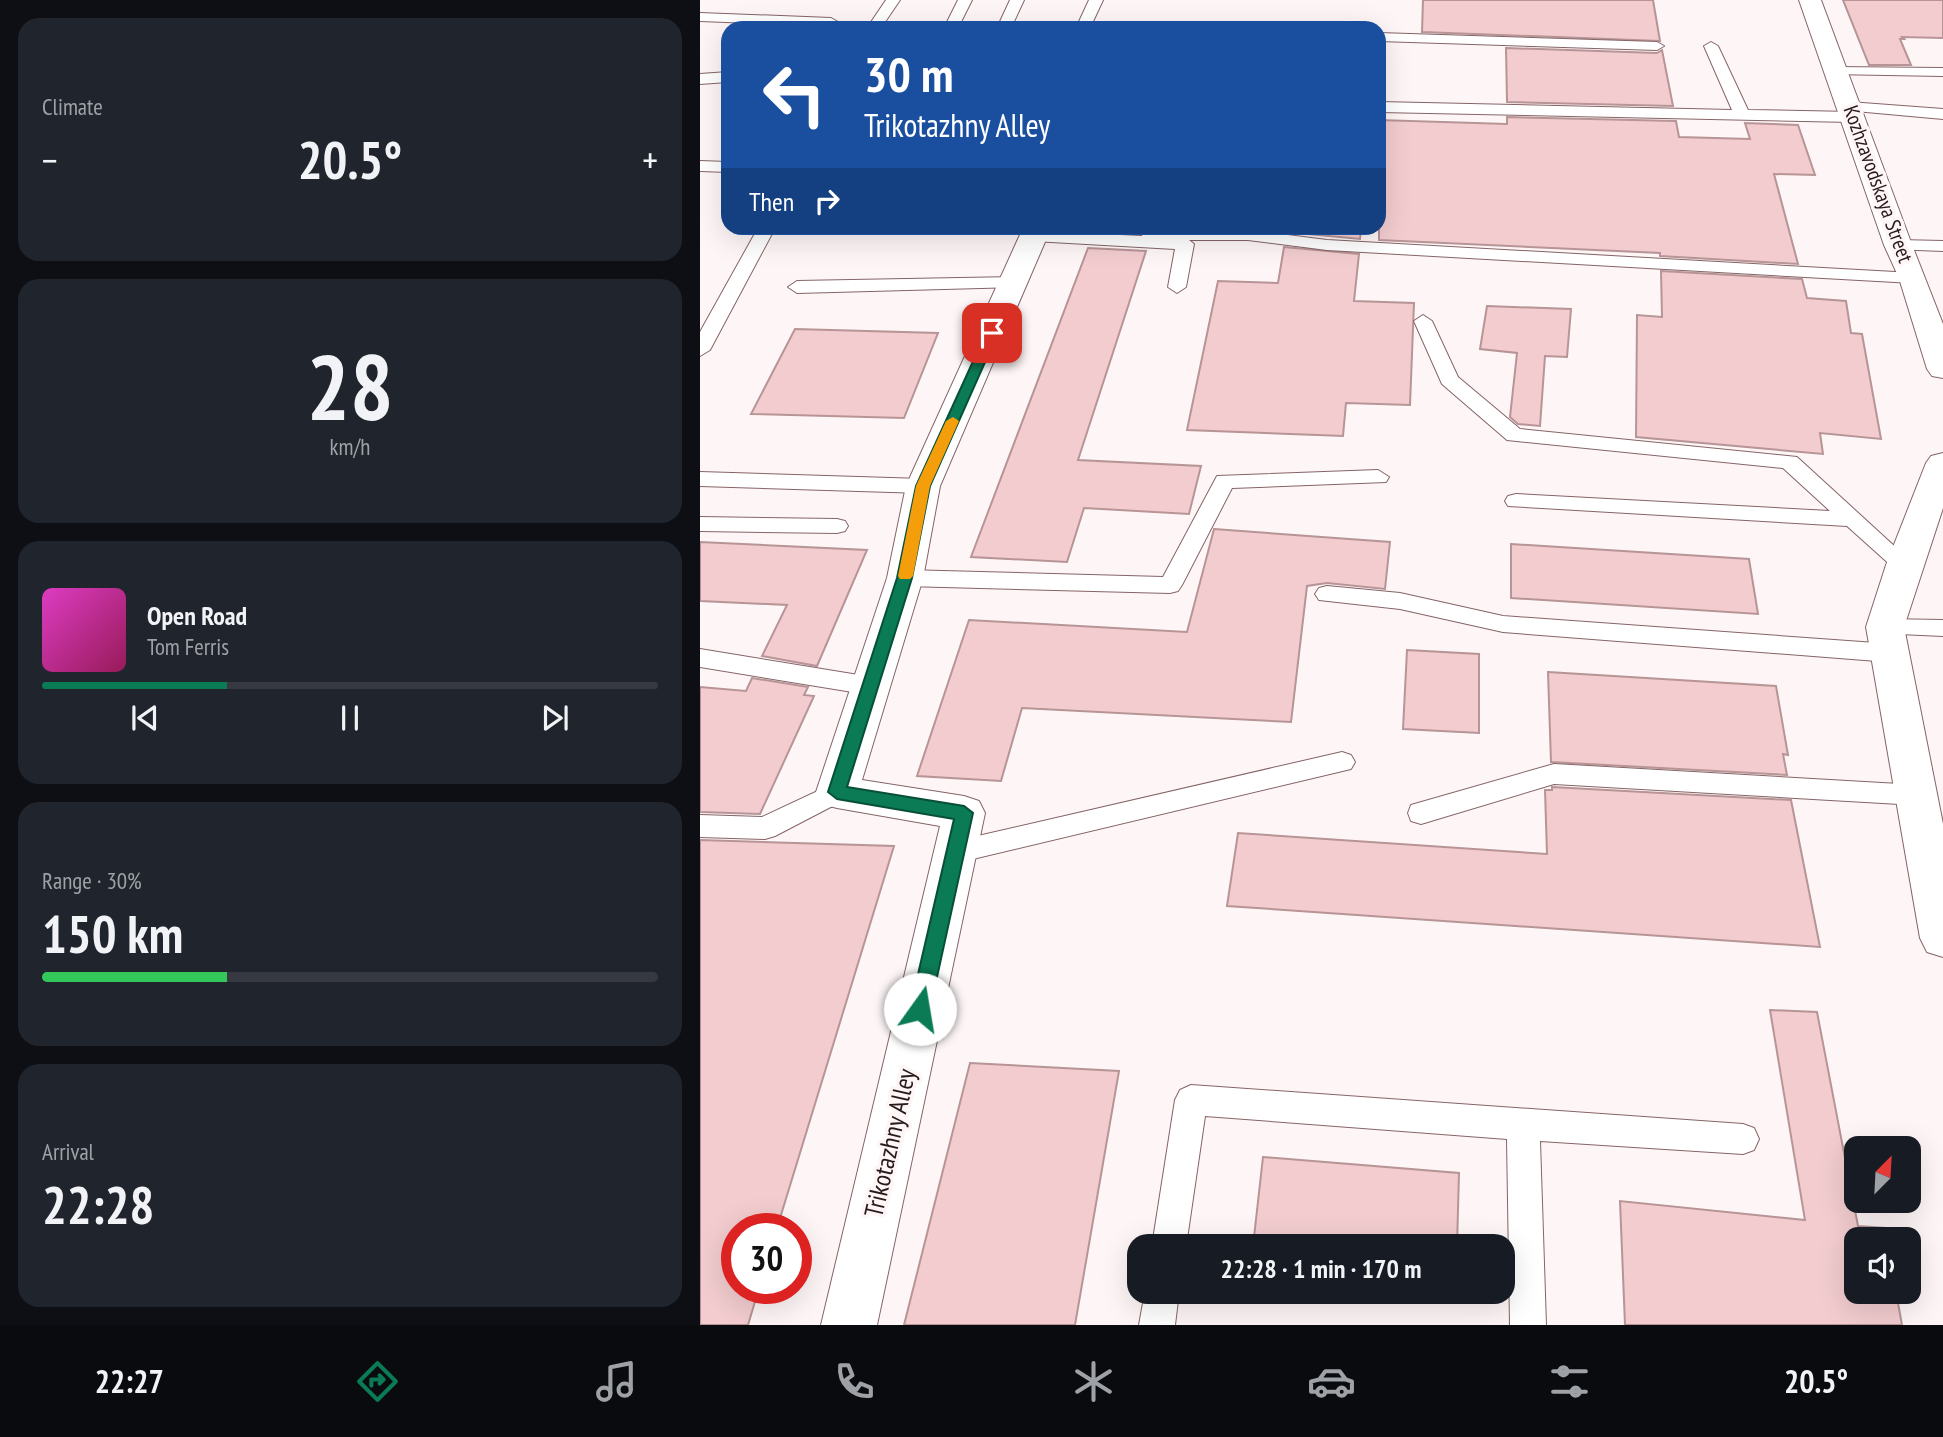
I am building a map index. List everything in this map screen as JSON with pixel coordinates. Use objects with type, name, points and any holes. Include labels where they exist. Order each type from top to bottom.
[{"type":"street","name":"Kozhzavodskaya Street","points":[[1810,0],[1898,245],[1913,278],[1943,369]]},
{"type":"street","points":[[837,792],[905,578],[923,486],[1015,283],[1034,235]]},
{"type":"street","points":[[1943,463],[1904,565],[1888,640],[1943,938]]},
{"type":"street","name":"Trikotazhny Alley","points":[[837,792],[964,813],[849,1325]]},
{"type":"lane","points":[[879,21],[893,0]]},
{"type":"lane","points":[[954,21],[965,0]]},
{"type":"lane","points":[[1007,21],[1017,0]]},
{"type":"lane","points":[[1086,21],[1096,0]]},
{"type":"lane","points":[[700,17],[805,21]]},
{"type":"lane","points":[[1386,37],[1657,46]]},
{"type":"lane","points":[[1711,46],[1742,115]]},
{"type":"lane","points":[[1835,71],[1943,72]]},
{"type":"lane","points":[[700,79],[721,78]]},
{"type":"lane","points":[[1386,107],[1742,115],[1851,112],[1943,114]]},
{"type":"lane","points":[[700,166],[721,167]]},
{"type":"lane","points":[[700,350],[761,235]]},
{"type":"lane","points":[[1072,235],[1185,244],[1177,287]]},
{"type":"lane","points":[[1248,235],[1327,245],[1913,278]]},
{"type":"lane","points":[[1898,245],[1943,246]]},
{"type":"lane","points":[[797,287],[1015,283]]},
{"type":"lane","points":[[1423,321],[1449,380],[1514,435],[1789,462],[1904,565]]},
{"type":"lane","points":[[905,578],[1170,585],[1225,481],[1378,477]]},
{"type":"lane","points":[[700,479],[923,486]]},
{"type":"lane","points":[[1516,501],[1854,519]]},
{"type":"lane","points":[[700,524],[837,526]]},
{"type":"lane","points":[[1327,594],[1400,601],[1503,624],[1888,640],[1943,628]]},
{"type":"lane","points":[[700,658],[871,686]]},
{"type":"lane","points":[[956,852],[1342,762]]},
{"type":"lane","points":[[1422,813],[1554,774],[1916,796]]},
{"type":"lane","points":[[700,826],[765,828],[837,792]]},
{"type":"lane","points":[[1171,1234],[1191,1100],[1743,1139]]},
{"type":"lane","points":[[1522,1125],[1528,1325]]},
{"type":"lane","points":[[1157,1325],[1160,1304]]},
{"type":"building","points":[[1423,0],[1653,0],[1660,41],[1422,32]]},
{"type":"building","points":[[1843,0],[1943,0],[1943,38],[1902,37],[1904,39],[1900,39],[1911,65],[1869,65]]},
{"type":"building","points":[[1506,48],[1657,53],[1662,50],[1673,106],[1507,102]]},
{"type":"building","points":[[1507,117],[1676,121],[1679,137],[1750,139],[1745,123],[1798,125],[1815,175],[1774,174],[1798,264],[1660,256],[1660,253],[1379,240],[1379,235],[1386,235],[1386,120],[1507,124]]},
{"type":"building","points":[[1318,235],[1360,235],[1360,239]]},
{"type":"building","points":[[1284,247],[1359,254],[1354,301],[1414,303],[1410,405],[1346,403],[1343,436],[1187,430],[1218,281],[1278,283]]},
{"type":"building","points":[[1088,248],[1146,251],[1078,460],[1201,466],[1189,514],[1084,508],[1067,562],[971,557]]},
{"type":"building","points":[[1661,271],[1802,279],[1807,298],[1846,301],[1851,333],[1862,334],[1881,439],[1820,433],[1823,454],[1636,437],[1637,315],[1662,317]]},
{"type":"building","points":[[1487,306],[1571,309],[1567,357],[1545,356],[1540,426],[1518,424],[1510,417],[1517,353],[1480,349]]},
{"type":"building","points":[[795,329],[938,333],[904,418],[751,414]]},
{"type":"building","points":[[1214,529],[1390,542],[1385,589],[1327,583],[1307,586],[1291,722],[1022,708],[1001,781],[917,776],[969,620],[1187,632]]},
{"type":"building","points":[[700,542],[867,550],[817,666],[762,656],[787,605],[700,601]]},
{"type":"building","points":[[1511,544],[1749,559],[1758,614],[1511,598]]},
{"type":"building","points":[[1407,650],[1479,654],[1479,733],[1403,729]]},
{"type":"building","points":[[1548,672],[1776,686],[1788,755],[1783,754],[1787,775],[1551,762]]},
{"type":"building","points":[[752,678],[808,687],[804,695],[814,696],[760,814],[700,812],[700,687],[746,691]]},
{"type":"building","points":[[1552,787],[1791,800],[1820,947],[1227,906],[1238,833],[1547,854],[1545,790],[1552,790]]},
{"type":"building","points":[[700,840],[894,846],[782,1213],[721,1213],[721,1304],[754,1304],[748,1325],[700,1325]]},
{"type":"building","points":[[1770,1010],[1817,1012],[1844,1153],[1844,1213],[1856,1213],[1858,1226],[1872,1227],[1844,1227],[1844,1304],[1898,1304],[1902,1325],[1625,1325],[1620,1201],[1805,1220]]},
{"type":"building","points":[[970,1063],[1119,1071],[1075,1325],[904,1325]]},
{"type":"building","points":[[1263,1157],[1459,1173],[1457,1234],[1254,1234]]},
{"type":"slow traffic","points":[[905,576],[923,486],[953,421]]},
{"type":"route","points":[[920,1009],[964,813],[837,792],[905,578],[923,486],[992,333]]}]
